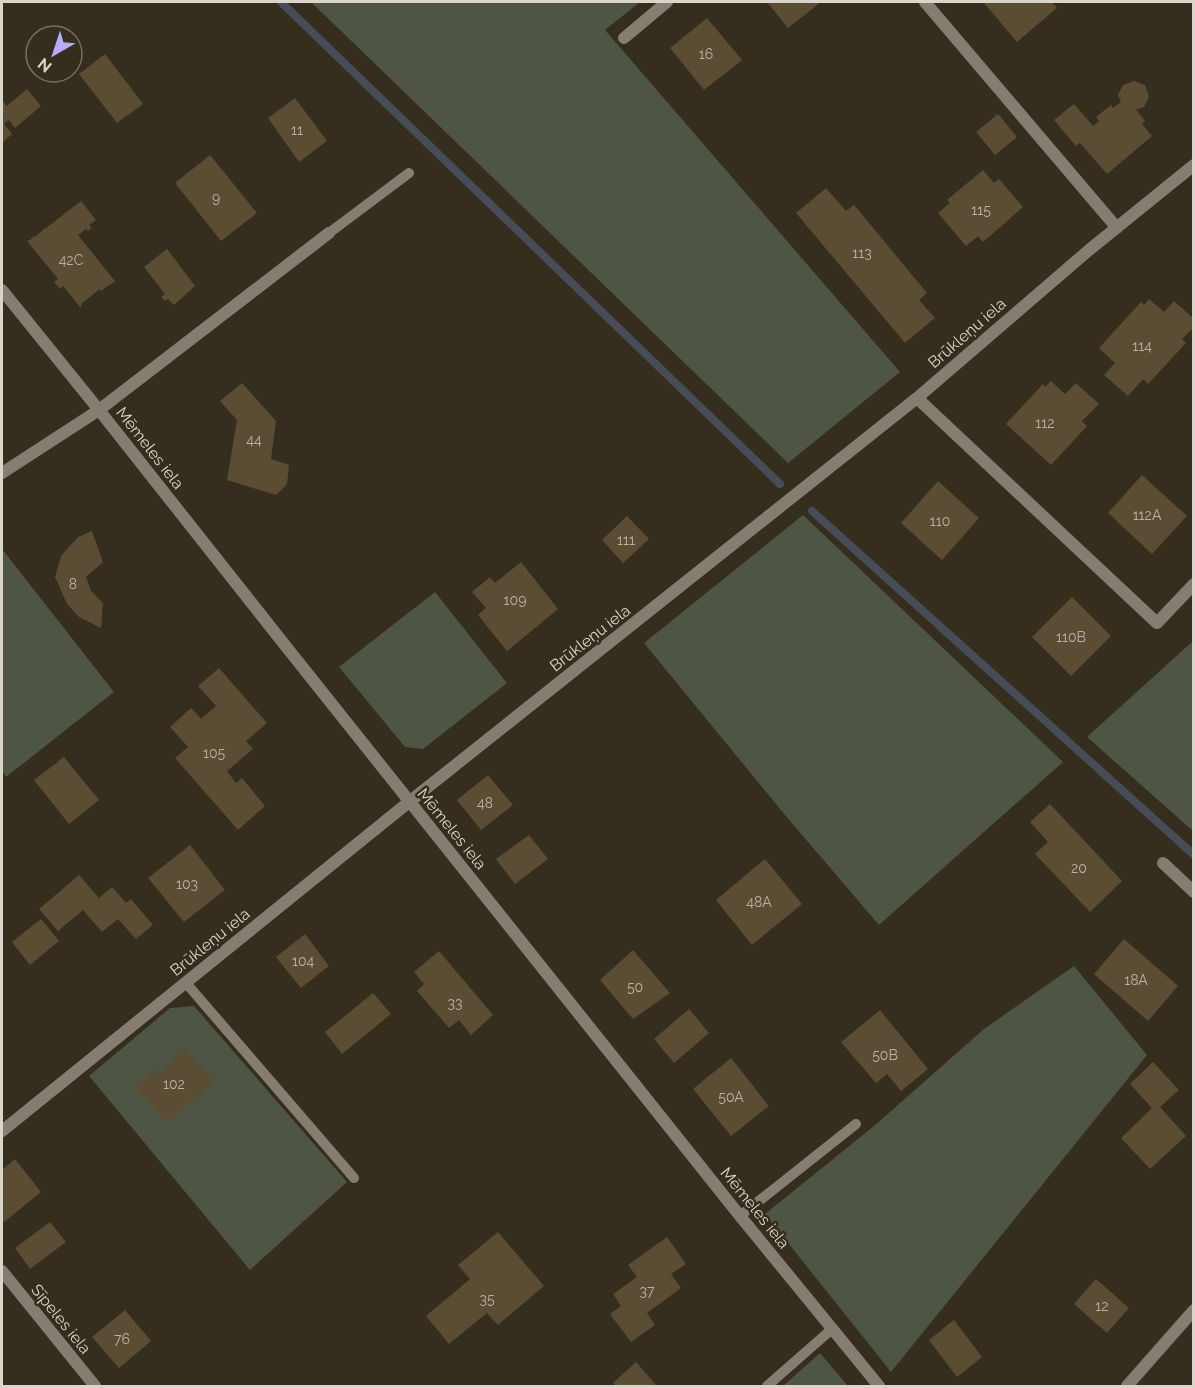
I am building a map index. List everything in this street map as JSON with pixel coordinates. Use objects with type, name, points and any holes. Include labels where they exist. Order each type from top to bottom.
[{"type":"street","points":[[624,38],[668,2]]},
{"type":"street","points":[[925,2],[1117,228]]},
{"type":"street","name":"Brūkleņu iela","points":[[2,1131],[917,398],[1054,280],[1194,165]]},
{"type":"street","points":[[2,473],[99,410],[329,233]]},
{"type":"street","name":"Mēmeles iela","points":[[2,290],[740,1216],[879,1386]]},
{"type":"street","points":[[917,398],[1157,623],[1194,584]]},
{"type":"street","points":[[1163,863],[1194,892]]},
{"type":"street","name":"Sīpeles iela","points":[[2,1271],[95,1386]]},
{"type":"street","points":[[1127,1386],[1194,1310]]},
{"type":"lane","points":[[329,233],[409,173]]},
{"type":"lane","points":[[186,983],[354,1178]]},
{"type":"lane","points":[[740,1216],[856,1124]]},
{"type":"lane","points":[[767,1386],[832,1329]]},
{"type":"green space","points":[[311,2],[640,2],[605,30],[900,372],[788,463]]},
{"type":"green space","points":[[803,515],[1063,762],[879,925],[644,643]]},
{"type":"green space","points":[[2,549],[114,692],[6,777],[2,770]]},
{"type":"green space","points":[[435,592],[507,683],[423,749],[405,747],[339,667]]},
{"type":"green space","points":[[1193,641],[1193,831],[1087,737]]},
{"type":"green space","points":[[1074,966],[1147,1055],[891,1372],[765,1214],[874,1126],[984,1029]]},
{"type":"green space","points":[[194,1006],[347,1182],[250,1270],[89,1076],[170,1008]]},
{"type":"green space","points":[[820,1353],[848,1386],[783,1386]]},
{"type":"building","points":[[767,2],[821,2],[788,28]]},
{"type":"building","points":[[1052,2],[1057,8],[1017,42],[984,3]]},
{"type":"building","points":[[707,18],[742,60],[704,90],[670,48]]},
{"type":"building","points":[[105,54],[143,104],[117,123],[84,80],[84,70]]},
{"type":"building","points":[[1134,81],[1145,85],[1149,97],[1144,107],[1136,110],[1145,121],[1142,124],[1152,136],[1107,174],[1080,143],[1076,146],[1054,120],[1074,104],[1093,126],[1099,121],[1096,117],[1111,105],[1113,108],[1121,102],[1118,95],[1123,85]]},
{"type":"building","points":[[27,89],[41,106],[15,128],[9,120],[4,124],[12,134],[2,143],[2,100],[7,106]]},
{"type":"building","points":[[295,98],[327,141],[299,162],[268,118]]},
{"type":"building","points":[[998,114],[1017,137],[995,155],[976,132]]},
{"type":"building","points":[[210,155],[257,213],[221,241],[175,183]]},
{"type":"building","points":[[983,170],[994,183],[999,179],[1023,207],[983,242],[978,236],[966,246],[938,213],[950,203],[947,200]]},
{"type":"building","points":[[826,188],[846,211],[854,205],[927,293],[919,300],[935,318],[905,343],[796,213]]},
{"type":"building","points":[[81,201],[96,220],[89,225],[92,228],[78,235],[115,281],[101,291],[100,289],[80,307],[63,286],[60,289],[54,282],[58,279],[27,241]]},
{"type":"building","points":[[167,249],[195,286],[174,305],[168,299],[165,301],[161,297],[165,294],[144,267]]},
{"type":"building","points":[[1149,299],[1164,312],[1174,301],[1194,319],[1194,327],[1182,339],[1186,343],[1148,384],[1143,379],[1128,396],[1104,375],[1115,363],[1099,348],[1141,302],[1144,305]]},
{"type":"building","points":[[1051,381],[1065,394],[1076,383],[1099,404],[1082,421],[1087,426],[1051,465],[1006,424],[1043,384],[1045,387]]},
{"type":"building","points":[[242,383],[276,421],[271,459],[289,465],[287,484],[276,495],[227,480],[237,420],[220,401]]},
{"type":"building","points":[[1142,475],[1187,516],[1152,554],[1108,513]]},
{"type":"building","points":[[938,481],[979,518],[942,560],[901,523]]},
{"type":"building","points":[[627,516],[649,539],[623,563],[602,540]]},
{"type":"building","points":[[92,531],[103,562],[86,577],[91,591],[103,603],[101,628],[79,617],[67,604],[55,577],[61,556],[78,537]]},
{"type":"building","points":[[521,562],[558,609],[507,651],[478,615],[486,608],[472,592],[490,577],[495,583]]},
{"type":"building","points":[[1072,597],[1111,636],[1071,676],[1032,637]]},
{"type":"building","points":[[219,668],[267,723],[246,741],[253,749],[227,771],[236,783],[242,778],[265,806],[238,830],[175,758],[188,747],[170,727],[191,708],[201,719],[216,706],[198,686]]},
{"type":"building","points":[[64,757],[99,800],[69,824],[34,780]]},
{"type":"building","points":[[488,775],[513,805],[481,830],[457,800]]},
{"type":"building","points":[[1050,804],[1122,881],[1090,912],[1035,854],[1048,842],[1030,822]]},
{"type":"building","points":[[529,835],[548,859],[515,884],[496,859]]},
{"type":"building","points":[[190,845],[225,890],[184,922],[148,878]]},
{"type":"building","points":[[765,859],[802,904],[752,945],[716,900]]},
{"type":"building","points":[[79,875],[99,898],[112,887],[126,903],[131,899],[153,925],[136,939],[118,919],[102,932],[83,910],[58,931],[39,909]]},
{"type":"building","points":[[41,919],[59,941],[30,965],[12,942]]},
{"type":"building","points":[[305,934],[329,966],[301,988],[276,957]]},
{"type":"building","points":[[1124,939],[1178,986],[1148,1021],[1094,974]]},
{"type":"building","points":[[633,950],[670,993],[633,1019],[600,980]]},
{"type":"building","points":[[439,951],[493,1015],[471,1035],[459,1020],[449,1028],[417,991],[424,984],[414,972]]},
{"type":"building","points":[[373,993],[391,1014],[342,1054],[325,1032]]},
{"type":"building","points":[[689,1009],[709,1033],[674,1063],[654,1039]]},
{"type":"building","points":[[880,1010],[928,1069],[901,1091],[887,1074],[876,1083],[841,1042]]},
{"type":"building","points":[[185,1050],[214,1081],[168,1123],[135,1087],[155,1068],[159,1074]]},
{"type":"building","points":[[731,1058],[769,1106],[731,1136],[693,1089]]},
{"type":"building","points":[[1153,1062],[1179,1090],[1160,1107],[1186,1136],[1150,1169],[1121,1138],[1152,1108],[1130,1084]]},
{"type":"building","points":[[15,1159],[41,1192],[4,1222],[2,1219],[2,1170]]},
{"type":"building","points":[[50,1222],[66,1242],[30,1269],[15,1248]]},
{"type":"building","points":[[498,1232],[544,1286],[498,1325],[487,1313],[449,1344],[426,1316],[470,1279],[458,1265]]},
{"type":"building","points":[[667,1237],[686,1264],[671,1274],[681,1288],[647,1313],[655,1325],[631,1342],[610,1314],[621,1306],[613,1294],[637,1277],[628,1265]]},
{"type":"building","points":[[1096,1279],[1129,1308],[1107,1333],[1074,1304]]},
{"type":"building","points":[[125,1310],[151,1341],[119,1368],[92,1337]]},
{"type":"building","points":[[954,1320],[982,1357],[957,1377],[929,1340]]},
{"type":"building","points":[[636,1362],[657,1386],[616,1386],[613,1383]]},
{"type":"waterway","points":[[281,2],[780,484]]},
{"type":"waterway","points":[[812,511],[1194,855]]}]
